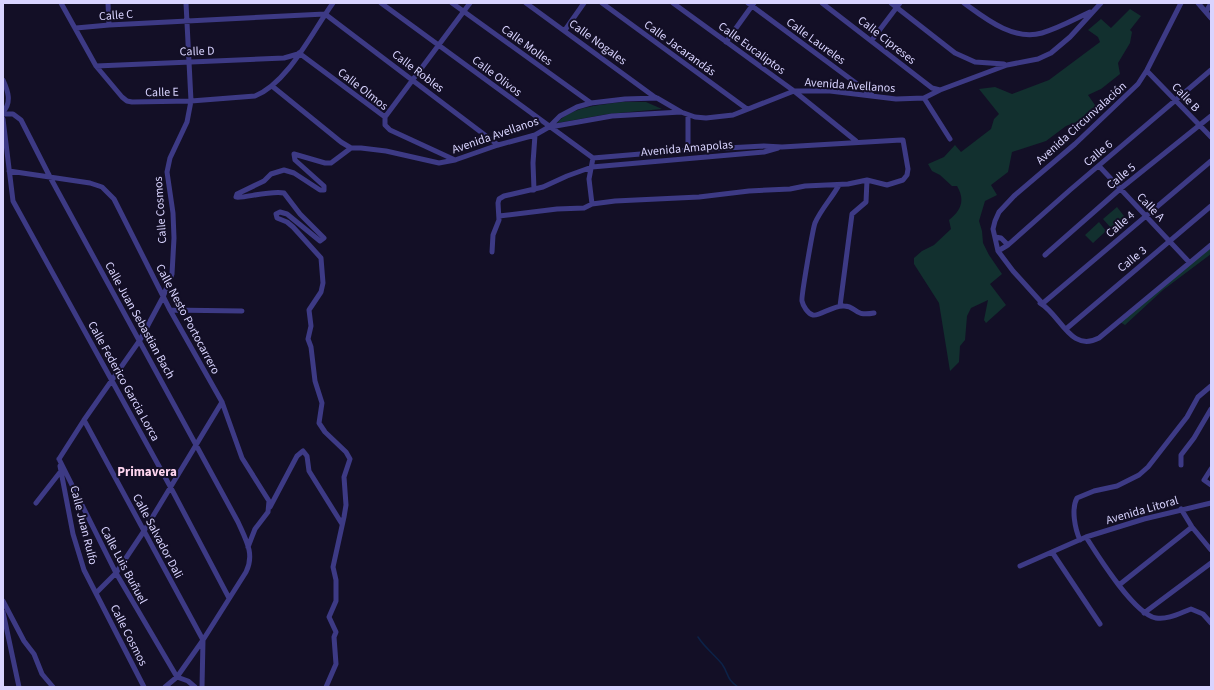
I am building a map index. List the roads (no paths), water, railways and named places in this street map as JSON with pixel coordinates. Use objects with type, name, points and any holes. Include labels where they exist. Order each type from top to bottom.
[{"type":"street","name":"Calle E","points":[[60,3],[76,28],[96,66],[127,101],[191,101],[255,96],[272,86],[299,53],[333,3]]},
{"type":"street","points":[[108,3],[109,25]]},
{"type":"street","name":"Calle Cosmos","points":[[59,460],[84,420],[140,340],[163,297],[172,274],[174,238],[173,212],[167,172],[170,158],[187,122],[191,101],[186,3]]},
{"type":"street","name":"Calle Olivos","points":[[382,3],[593,158]]},
{"type":"street","name":"Calle Molles","points":[[452,3],[591,103]]},
{"type":"street","points":[[385,118],[470,3]]},
{"type":"street","name":"Calle Nogales","points":[[526,3],[565,30],[656,98]]},
{"type":"street","points":[[565,30],[584,3]]},
{"type":"street","name":"Calle Jacarandás","points":[[602,3],[747,109]]},
{"type":"street","name":"Calle Eucaliptos","points":[[673,3],[794,91],[856,141]]},
{"type":"street","name":"Calle Cipreses","points":[[822,3],[872,40],[932,88],[940,90]]},
{"type":"street","points":[[892,3],[899,5],[955,53],[975,62],[1007,65]]},
{"type":"street","points":[[964,3],[991,23],[1007,30],[1033,34],[1049,31],[1093,11]]},
{"type":"street","name":"Avenida Avellanos","points":[[351,148],[386,151],[439,163],[456,160],[498,145],[535,135],[549,127],[567,112],[591,103],[625,99],[656,98],[688,115],[706,118],[723,117],[794,91],[830,91],[896,99],[924,98],[940,90],[1007,65],[1038,59],[1051,53],[1059,47],[1101,3]]},
{"type":"street","name":"Avenida Circunvalación","points":[[999,252],[993,229],[1006,204],[1138,84],[1147,71],[1181,3]]},
{"type":"street","points":[[1198,3],[1211,18]]},
{"type":"street","points":[[1206,12],[1211,3]]},
{"type":"street","points":[[726,42],[751,4]]},
{"type":"street","name":"Calle Laureles","points":[[751,4],[873,96]]},
{"type":"street","points":[[872,40],[899,5]]},
{"type":"street","name":"Calle C","points":[[76,28],[325,14]]},
{"type":"street","name":"Calle Robles","points":[[325,14],[498,145]]},
{"type":"street","name":"Calle D","points":[[96,66],[284,58],[299,53]]},
{"type":"street","name":"Calle Olmos","points":[[299,53],[385,118],[385,125],[390,130],[456,160]]},
{"type":"street","name":"Calle 6","points":[[999,252],[1211,70]]},
{"type":"street","name":"Calle B","points":[[1147,71],[1177,100],[1199,126],[1211,137]]},
{"type":"street","points":[[3,80],[8,92],[8,103],[3,113]]},
{"type":"street","points":[[272,86],[340,142],[351,148],[331,163],[325,163],[298,154],[293,155],[304,169],[324,186],[322,190],[294,173],[284,170],[271,174],[264,181],[247,187],[235,195],[239,198],[256,194],[284,193],[300,214],[324,237],[323,240],[320,241],[287,214],[280,212],[276,214],[278,218],[287,222],[299,233],[321,258],[323,283],[321,292],[309,310],[311,333],[308,339],[311,347],[315,381],[322,403],[319,423],[325,432],[346,452],[350,459],[344,477],[346,505],[333,567],[336,580],[336,601],[329,617],[335,627],[336,664],[326,687]]},
{"type":"street","points":[[924,98],[950,138]]},
{"type":"street","points":[[549,127],[612,116],[681,112]]},
{"type":"street","name":"Calle Juan Sebastian Bach","points":[[3,113],[13,114],[21,120],[238,522],[248,548]]},
{"type":"street","points":[[688,115],[688,150]]},
{"type":"street","name":"Calle 5","points":[[1045,255],[1120,189],[1211,116]]},
{"type":"street","name":"Calle Federico Garcia Lorca","points":[[3,119],[13,201],[112,379],[229,598]]},
{"type":"street","points":[[534,190],[533,168],[535,135]]},
{"type":"street","name":"Avenida Amapolas","points":[[593,158],[688,150],[764,146],[782,147],[856,141],[903,140],[908,169],[905,178],[899,182],[887,185],[867,180]]},
{"type":"street","name":"Avenida Amapolas","points":[[499,216],[498,203],[501,197],[534,190],[592,167],[764,152],[782,147]]},
{"type":"street","points":[[592,204],[589,179],[593,158]]},
{"type":"street","name":"Calle 4","points":[[1042,304],[1145,215],[1211,161]]},
{"type":"street","name":"Calle A","points":[[1099,166],[1189,262]]},
{"type":"street","name":"Calle Nesto Portocarrero","points":[[9,171],[90,183],[102,187],[110,193],[163,297],[222,402],[242,458],[267,498],[270,507]]},
{"type":"street","points":[[492,252],[493,235],[499,216],[557,209],[584,208],[592,204],[615,201],[699,197],[790,189],[805,186],[839,185],[867,180],[866,202],[852,214],[840,306]]},
{"type":"street","points":[[839,185],[832,199],[821,211],[814,224],[802,298],[804,306],[810,314],[814,316],[819,315],[834,306],[848,306],[862,315],[874,313]]},
{"type":"street","name":"Calle 3","points":[[1066,329],[1211,206]]},
{"type":"street","points":[[995,237],[1001,238],[1008,245]]},
{"type":"street","points":[[999,252],[1042,304],[1076,340],[1088,342],[1099,338],[1211,245]]},
{"type":"street","points":[[170,310],[242,311]]},
{"type":"street","points":[[1080,540],[1075,530],[1075,508],[1077,498],[1094,491],[1117,486],[1139,475],[1148,467],[1187,417],[1198,398],[1211,386]]},
{"type":"street","points":[[97,592],[116,573],[144,531],[222,402]]},
{"type":"street","points":[[1181,465],[1181,455],[1194,438],[1211,409]]},
{"type":"street","name":"Calle Salvador Dali","points":[[84,420],[203,640]]},
{"type":"street","points":[[165,687],[177,677],[203,640],[251,562],[248,548],[255,529],[266,516],[297,456],[303,451],[307,456],[309,471],[342,524]]},
{"type":"street","name":"Calle Juan Rulfo","points":[[59,460],[73,534],[84,570],[97,592]]},
{"type":"street","name":"Calle Luis Buñuel","points":[[59,460],[116,573],[177,677]]},
{"type":"street","points":[[1211,469],[1204,480],[1211,485]]},
{"type":"street","points":[[36,503],[61,471]]},
{"type":"street","name":"Avenida Litoral","points":[[1020,566],[1086,537],[1144,519],[1211,503]]},
{"type":"street","points":[[1182,509],[1192,527],[1211,550]]},
{"type":"street","points":[[1119,585],[1192,527]]},
{"type":"street","points":[[1086,537],[1119,585],[1144,613],[1153,617],[1164,618],[1178,615],[1191,609],[1204,614],[1211,623]]},
{"type":"street","points":[[1052,552],[1100,624]]},
{"type":"street","points":[[1144,613],[1211,563]]},
{"type":"street","name":"Calle Cosmos","points":[[97,592],[144,687]]},
{"type":"street","points":[[3,601],[24,641],[34,654],[42,674],[53,687]]},
{"type":"street","points":[[3,612],[20,687]]},
{"type":"street","points":[[202,687],[203,640]]},
{"type":"street","points":[[177,677],[188,681],[195,687]]},
{"type":"waterway","points":[[698,637],[722,664],[730,679],[738,687]]},
{"type":"district","name":"Primavera","points":[[147,471]]}]
